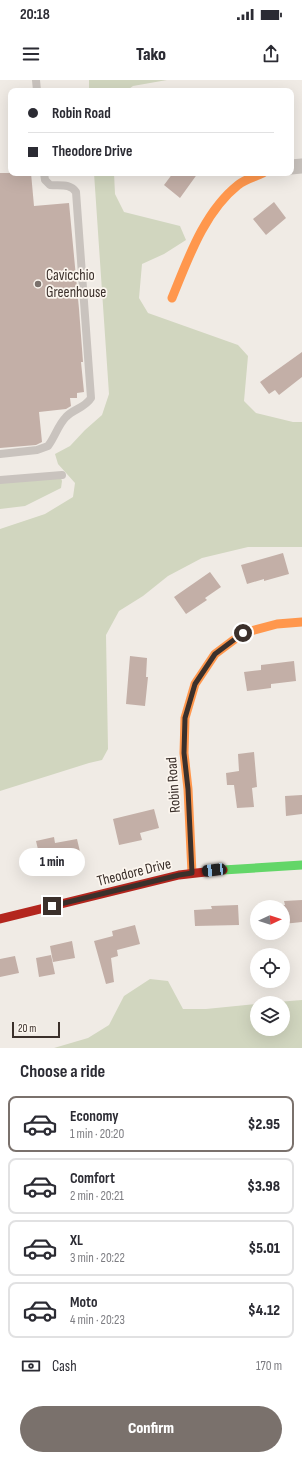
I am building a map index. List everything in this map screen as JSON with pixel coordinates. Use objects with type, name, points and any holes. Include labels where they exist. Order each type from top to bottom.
[{"type":"street","points":[[172,298],[196,240],[215,210],[239,184],[256,176]]},
{"type":"street","name":"Robin Road","points":[[192,873],[184,746],[185,718],[195,684],[215,654],[243,633],[277,624],[302,622]]},
{"type":"street","name":"Theodore Drive","points":[[0,919],[179,875],[214,870],[302,865]]},
{"type":"lane","points":[[0,454],[37,450],[48,446],[65,418],[69,414],[87,404],[91,398],[76,192],[73,187],[69,185],[50,185],[45,180],[44,176]]},
{"type":"lane","points":[[0,480],[62,475]]},
{"type":"green space","points":[[89,80],[167,80],[133,86],[130,88],[89,88]]},
{"type":"green space","points":[[94,176],[114,176],[115,194],[124,212],[180,226],[186,240],[164,254],[142,264],[139,298],[148,313],[238,345],[248,356],[244,401],[256,413],[293,422],[302,422],[302,547],[248,547],[202,558],[168,576],[143,596],[119,611],[106,635],[108,749],[102,760],[0,791],[0,529],[45,514],[73,497],[75,483],[58,464],[55,454],[70,446],[102,415],[109,394]]},
{"type":"green space","points":[[61,478],[61,488],[25,506],[0,509],[0,483]]},
{"type":"green space","points":[[150,979],[168,981],[183,1009],[206,1009],[250,1005],[250,1036],[290,1036],[290,1001],[302,1000],[302,1048],[54,1048],[88,1038],[109,1025],[124,996]]},
{"type":"building","name":"Cavicchio Greenhouse","points":[[0,173],[8,173],[8,176],[31,176],[34,206],[69,203],[79,309],[84,392],[77,393],[77,398],[70,398],[71,406],[66,409],[39,412],[42,442],[36,445],[0,448]]},
{"type":"building","points":[[171,176],[196,176],[180,198],[164,185]]},
{"type":"building","points":[[274,202],[286,218],[266,235],[253,219]]},
{"type":"building","points":[[302,352],[302,377],[279,395],[275,390],[269,394],[260,382]]},
{"type":"building","points":[[283,553],[289,574],[247,584],[241,565]]},
{"type":"building","points":[[210,572],[221,587],[205,598],[207,600],[186,614],[174,597]]},
{"type":"building","points":[[130,656],[147,658],[146,677],[148,677],[145,706],[126,704]]},
{"type":"building","points":[[294,661],[296,681],[271,684],[271,688],[247,691],[244,672],[261,670],[261,665]]},
{"type":"building","points":[[254,752],[257,787],[252,788],[254,807],[237,808],[234,785],[227,785],[226,773],[239,771],[238,754]]},
{"type":"building","points":[[302,795],[302,814],[286,816],[285,796]]},
{"type":"building","points":[[154,809],[159,828],[140,833],[142,840],[119,845],[113,819]]},
{"type":"building","points":[[54,837],[55,843],[77,839],[81,856],[58,861],[58,859],[41,862],[36,841]]},
{"type":"building","points":[[302,900],[302,922],[290,923],[290,901]]},
{"type":"building","points":[[238,905],[239,925],[195,926],[194,910],[212,909],[211,906]]},
{"type":"building","points":[[135,925],[140,944],[117,950],[118,956],[111,958],[114,982],[106,984],[94,941],[113,936],[112,931]]},
{"type":"building","points":[[72,941],[75,958],[53,962],[50,946]]},
{"type":"building","points":[[51,955],[55,974],[39,977],[36,958]]},
{"type":"building","points":[[15,956],[19,973],[0,977],[0,959]]},
{"type":"traffic: fast","points":[[223,870],[302,865]]},
{"type":"traffic: slow","points":[[172,298],[191,252],[206,222],[226,196],[241,183],[256,176]]},
{"type":"traffic: slow","points":[[192,873],[188,789],[184,753],[185,718],[195,684],[215,654],[243,633],[277,624],[302,622]]},
{"type":"traffic: jam","points":[[0,919],[179,875],[223,870]]},
{"type":"place","name":"Cavicchio Greenhouse","points":[[38,284]]},
{"type":"route","points":[[52,906],[192,873],[188,789],[184,753],[185,718],[195,684],[215,654],[243,633]]}]
